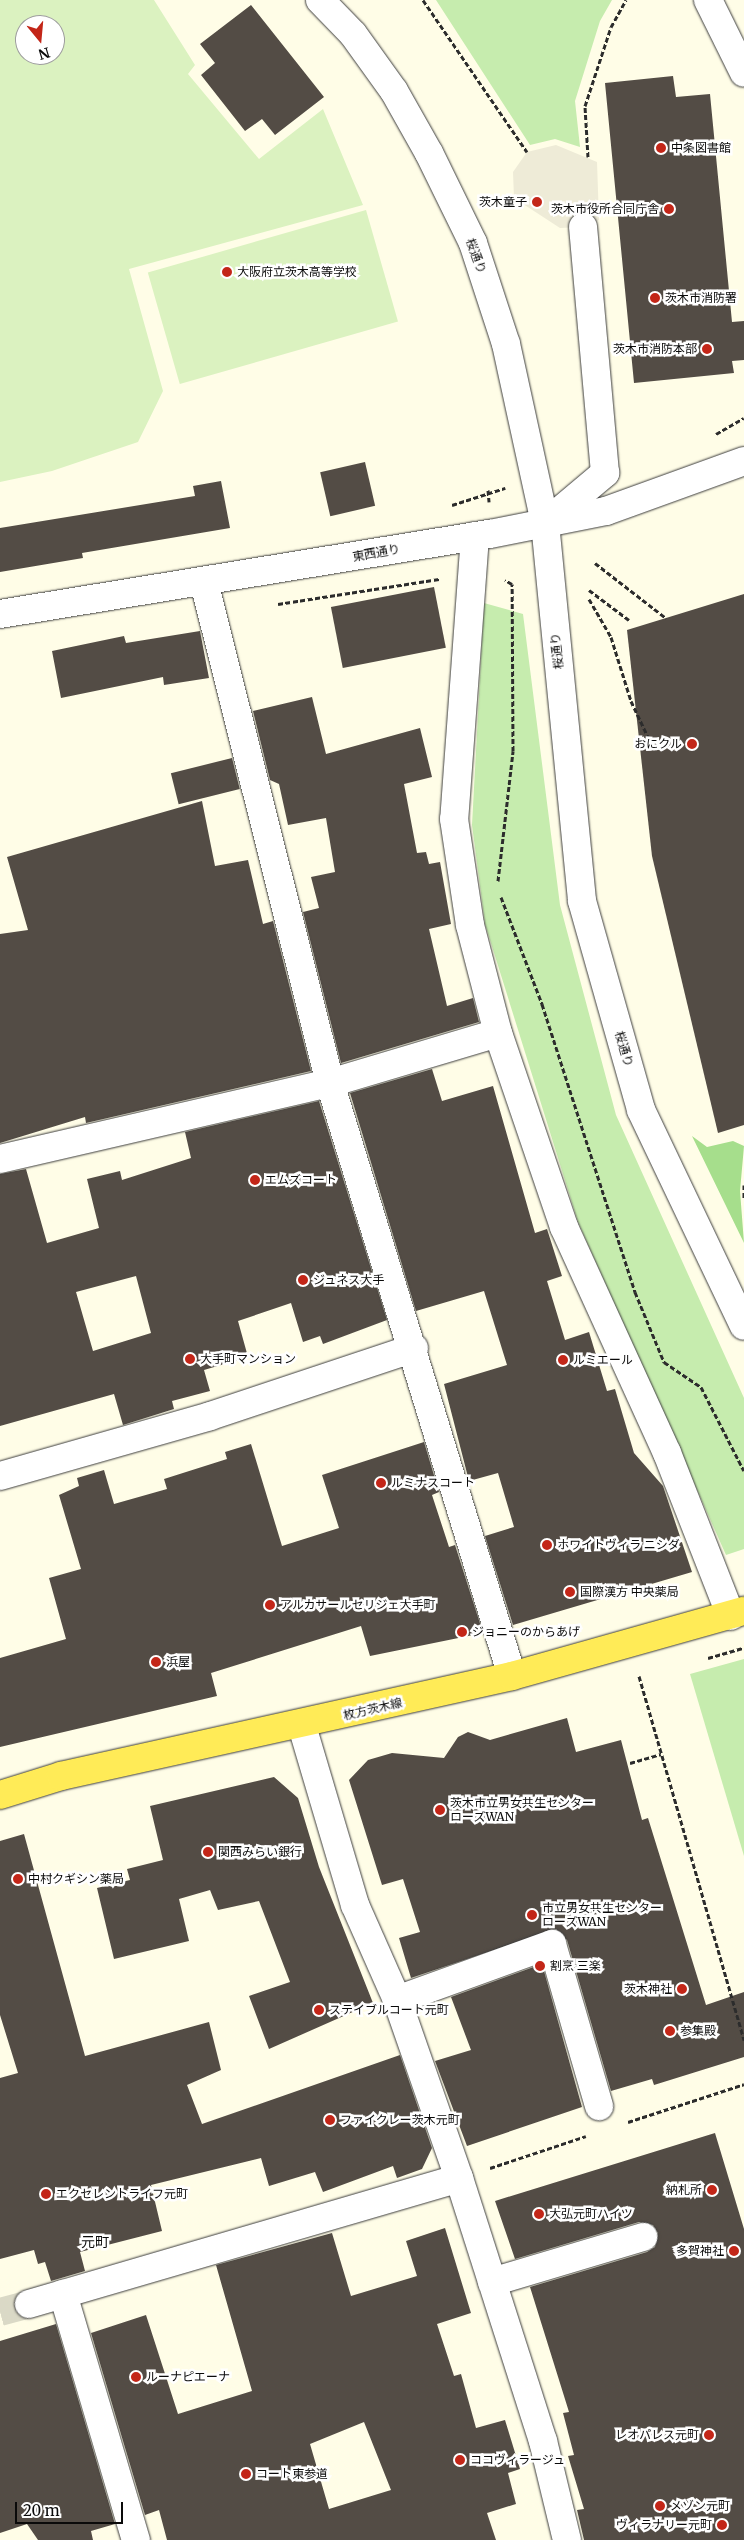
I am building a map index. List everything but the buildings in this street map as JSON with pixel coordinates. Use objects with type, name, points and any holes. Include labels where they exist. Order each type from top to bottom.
[{"type":"main road","name":"枚方茨木線","points":[[0,1795],[61,1776],[302,1726],[512,1676],[737,1614]]},
{"type":"street","name":"桜通り","points":[[320,0],[353,34],[394,91],[473,243],[506,344],[545,523],[582,901],[640,1110],[744,1326]]},
{"type":"street","points":[[708,0],[742,64]]},
{"type":"street","points":[[545,523],[605,473],[583,227]]},
{"type":"street","name":"東西通り","points":[[0,614],[475,536],[606,511],[744,461]]},
{"type":"street","points":[[475,536],[454,819],[470,925],[498,1033],[564,1227],[667,1453],[737,1614]]},
{"type":"street","points":[[204,582],[330,1083],[414,1348],[512,1676]]},
{"type":"street","points":[[0,1159],[330,1083],[498,1033]]},
{"type":"street","points":[[0,1476],[210,1416],[414,1348]]},
{"type":"street","points":[[302,1726],[355,1905],[397,2000],[459,2178],[543,2441],[568,2540]]},
{"type":"street","points":[[397,2000],[552,1944],[600,2106]]},
{"type":"street","points":[[29,2304],[459,2178]]},
{"type":"street","points":[[492,2282],[643,2237]]},
{"type":"street","points":[[63,2294],[136,2540]]},
{"type":"path","points":[[423,0],[527,152]]},
{"type":"path","points":[[588,157],[585,106],[611,27],[626,0]]},
{"type":"path","points":[[489,505],[488,490],[506,488]]},
{"type":"path","points":[[595,563],[666,618]]},
{"type":"path","points":[[512,584],[513,751],[508,827],[497,888],[542,1004],[632,1283],[664,1362],[701,1387],[744,1470]]},
{"type":"path","points":[[589,590],[629,620]]},
{"type":"path","points":[[589,599],[611,637],[631,701],[649,740]]},
{"type":"path","points":[[744,1185],[744,1198]]},
{"type":"path","points":[[640,1676],[744,2040]]},
{"type":"path","points":[[630,1763],[661,1754]]},
{"type":"green space","points":[[0,0],[154,0],[195,65],[188,74],[259,159],[323,109],[363,205],[129,269],[163,391],[138,442],[52,471],[0,482]]},
{"type":"green space","points":[[436,0],[612,0],[600,21],[575,101],[580,147],[555,139],[530,145]]},
{"type":"green space","points":[[366,210],[398,322],[180,384],[148,273]]},
{"type":"green space","points":[[484,603],[523,614],[560,905],[616,1115],[744,1398],[744,1549],[726,1555],[578,1222],[485,924],[472,825]]},
{"type":"green space","points":[[692,1136],[707,1147],[733,1141],[744,1146],[740,1191],[744,1243]]},
{"type":"green space","points":[[744,1659],[744,1856],[690,1674]]},
{"type":"shaded area","points":[[556,145],[597,162],[599,220],[583,227],[560,228],[514,198],[513,172],[527,152]]},
{"type":"tunnel","points":[[0,2312],[29,2304]]},
{"type":"place","name":"中条図書館","points":[[661,148]]},
{"type":"place","name":"茨木童子","points":[[537,202]]},
{"type":"place","name":"茨木市役所合同庁舎","points":[[669,209]]},
{"type":"place","name":"大阪府立茨木高等学校","points":[[227,272]]},
{"type":"place","name":"茨木市消防署","points":[[655,298]]},
{"type":"place","name":"茨木市消防本部","points":[[707,349]]},
{"type":"place","name":"おにクル","points":[[692,744]]},
{"type":"place","name":"エムズコート","points":[[255,1180]]},
{"type":"place","name":"ジュネス大手","points":[[303,1280]]},
{"type":"place","name":"大手町マンション","points":[[190,1359]]},
{"type":"place","name":"ルミエール","points":[[563,1360]]},
{"type":"place","name":"ルミナスコート","points":[[381,1483]]},
{"type":"place","name":"ホワイトヴィラ ニシダ","points":[[547,1545]]},
{"type":"place","name":"国際漢方 中央薬局","points":[[570,1592]]},
{"type":"place","name":"アルカサールセリジェ大手町","points":[[270,1605]]},
{"type":"place","name":"ジョニーのからあげ","points":[[462,1632]]},
{"type":"place","name":"浜屋","points":[[156,1662]]},
{"type":"place","name":"茨木市立男女共生センター ローズWAN","points":[[440,1810]]},
{"type":"place","name":"関西みらい銀行","points":[[208,1852]]},
{"type":"place","name":"中村クギシン薬局","points":[[18,1879]]},
{"type":"place","name":"市立男女共生センター ローズWAN","points":[[532,1915]]},
{"type":"place","name":"割烹 三楽","points":[[540,1966]]},
{"type":"place","name":"茨木神社","points":[[682,1989]]},
{"type":"place","name":"ステイブルコート元町","points":[[319,2010]]},
{"type":"place","name":"参集殿","points":[[670,2031]]},
{"type":"place","name":"ファイクレー茨木元町","points":[[330,2120]]},
{"type":"place","name":"納札所","points":[[712,2190]]},
{"type":"place","name":"エクセレントライフ元町","points":[[46,2194]]},
{"type":"place","name":"大弘元町ハイツ","points":[[539,2214]]},
{"type":"place","name":"多賀神社","points":[[734,2251]]},
{"type":"place","name":"ルーナピエーナ","points":[[136,2377]]},
{"type":"place","name":"レオパレス元町","points":[[709,2435]]},
{"type":"place","name":"ココヴィラージュ","points":[[460,2460]]},
{"type":"place","name":"コート東参道","points":[[246,2474]]},
{"type":"place","name":"メゾン元町","points":[[660,2506]]},
{"type":"place","name":"ヴィラナリー元町","points":[[722,2525]]},
{"type":"district","name":"元町","points":[[95,2242]]}]
